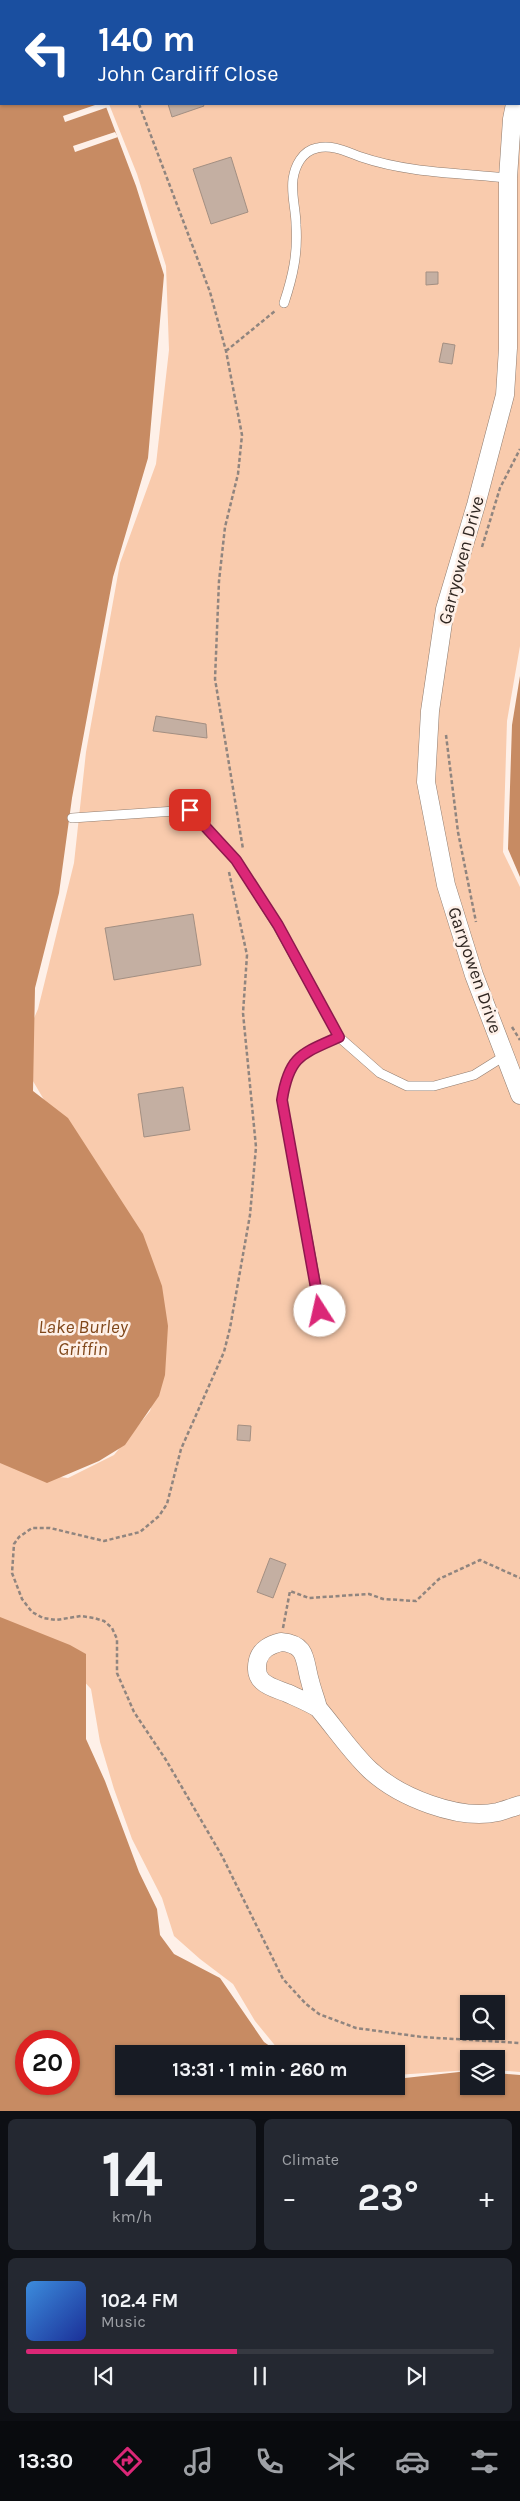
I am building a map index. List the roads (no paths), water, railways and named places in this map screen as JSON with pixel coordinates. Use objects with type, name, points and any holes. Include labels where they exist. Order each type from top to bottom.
[{"type":"street","name":"Garryowen Drive","points":[[515,105],[511,126],[508,178],[508,348],[505,395],[476,505],[445,609],[430,711],[426,782],[446,885],[474,975],[520,1094]]},
{"type":"street","points":[[318,1708],[284,1692],[270,1688],[260,1678],[257,1668],[263,1651],[269,1645],[281,1642],[298,1647],[305,1656],[309,1681],[318,1708],[370,1770],[408,1795],[433,1805],[466,1812],[496,1812],[520,1805]]},
{"type":"lane","points":[[284,303],[294,273],[297,252],[293,197],[294,171],[299,161],[314,148],[334,148],[362,158],[411,169],[508,178]]},
{"type":"lane","points":[[72,818],[190,810],[236,860],[278,925],[339,1037],[380,1074],[407,1086],[434,1086],[474,1075],[506,1055]]},
{"type":"lane","points":[[320,1311],[282,1100],[290,1069],[297,1059],[339,1037]]},
{"type":"water","name":"Lake Burley Griffin","points":[[0,105],[105,105],[136,186],[164,275],[148,458],[113,577],[72,798],[59,893],[35,988],[33,1091],[68,1118],[143,1234],[162,1286],[168,1326],[165,1375],[159,1396],[125,1445],[99,1461],[47,1483],[0,1463]]},
{"type":"water","points":[[520,676],[520,877],[508,849],[512,725]]},
{"type":"water","points":[[0,1617],[70,1645],[86,1654],[86,1739],[105,1781],[139,1872],[157,1909],[160,1935],[174,1954],[220,1978],[264,2042],[268,2045],[115,2045],[115,2095],[405,2095],[405,2078],[460,2072],[460,2095],[505,2095],[505,2074],[520,2075],[520,2111],[0,2111]]}]
